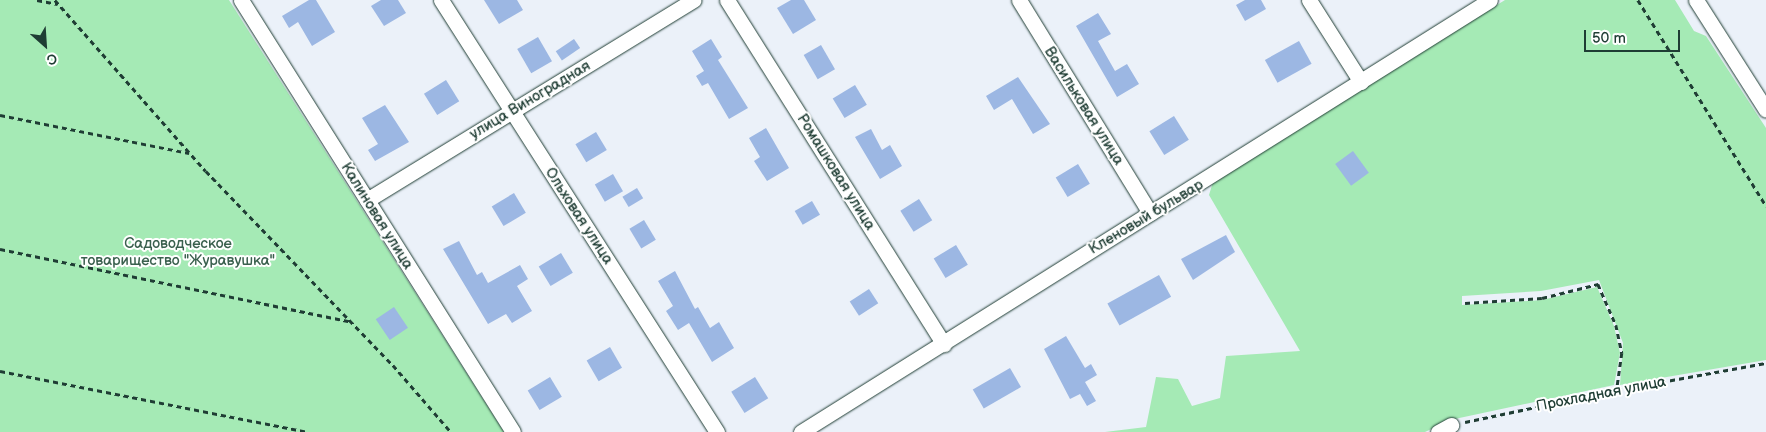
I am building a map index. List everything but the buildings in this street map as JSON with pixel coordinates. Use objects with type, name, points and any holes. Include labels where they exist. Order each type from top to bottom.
[{"type":"street","name":"Калиновая улица","points":[[241,0],[513,432]]},
{"type":"street","name":"Ольховая улица","points":[[441,0],[717,432]]},
{"type":"street","name":"улица Виноградная","points":[[366,200],[694,0]]},
{"type":"street","name":"Ромашковая улица","points":[[727,0],[944,344]]},
{"type":"street","name":"Васильковая улица","points":[[1019,0],[1150,213]]},
{"type":"street","points":[[1308,0],[1361,82]]},
{"type":"street","name":"Кленовый бульвар","points":[[801,432],[1490,0]]},
{"type":"street","points":[[1696,0],[1766,110]]},
{"type":"path","points":[[36,0],[60,4]]},
{"type":"path","points":[[55,0],[189,153],[353,322],[451,432]]},
{"type":"path","points":[[1638,0],[1766,206]]},
{"type":"path","points":[[0,115],[189,153]]},
{"type":"path","points":[[0,249],[353,322]]},
{"type":"path","points":[[1465,302],[1542,298],[1598,284],[1616,325],[1622,353],[1617,390]]},
{"type":"path","name":"Прохладная улица","points":[[1445,428],[1617,390],[1766,364]]},
{"type":"path","points":[[0,371],[308,432]]},
{"type":"green space","name":"Садоводческое товарищество \"Журавушка\"","points":[[0,0],[229,0],[504,432],[0,432]]},
{"type":"green space","points":[[1505,0],[1675,0],[1694,31],[1706,36],[1766,128],[1766,360],[1620,385],[1623,343],[1599,280],[1541,291],[1462,296],[1462,305],[1542,300],[1597,287],[1614,326],[1620,353],[1614,385],[1450,420],[1425,432],[1105,432],[1146,427],[1156,377],[1178,379],[1192,406],[1220,398],[1226,356],[1300,351],[1209,195],[1213,182]]}]
